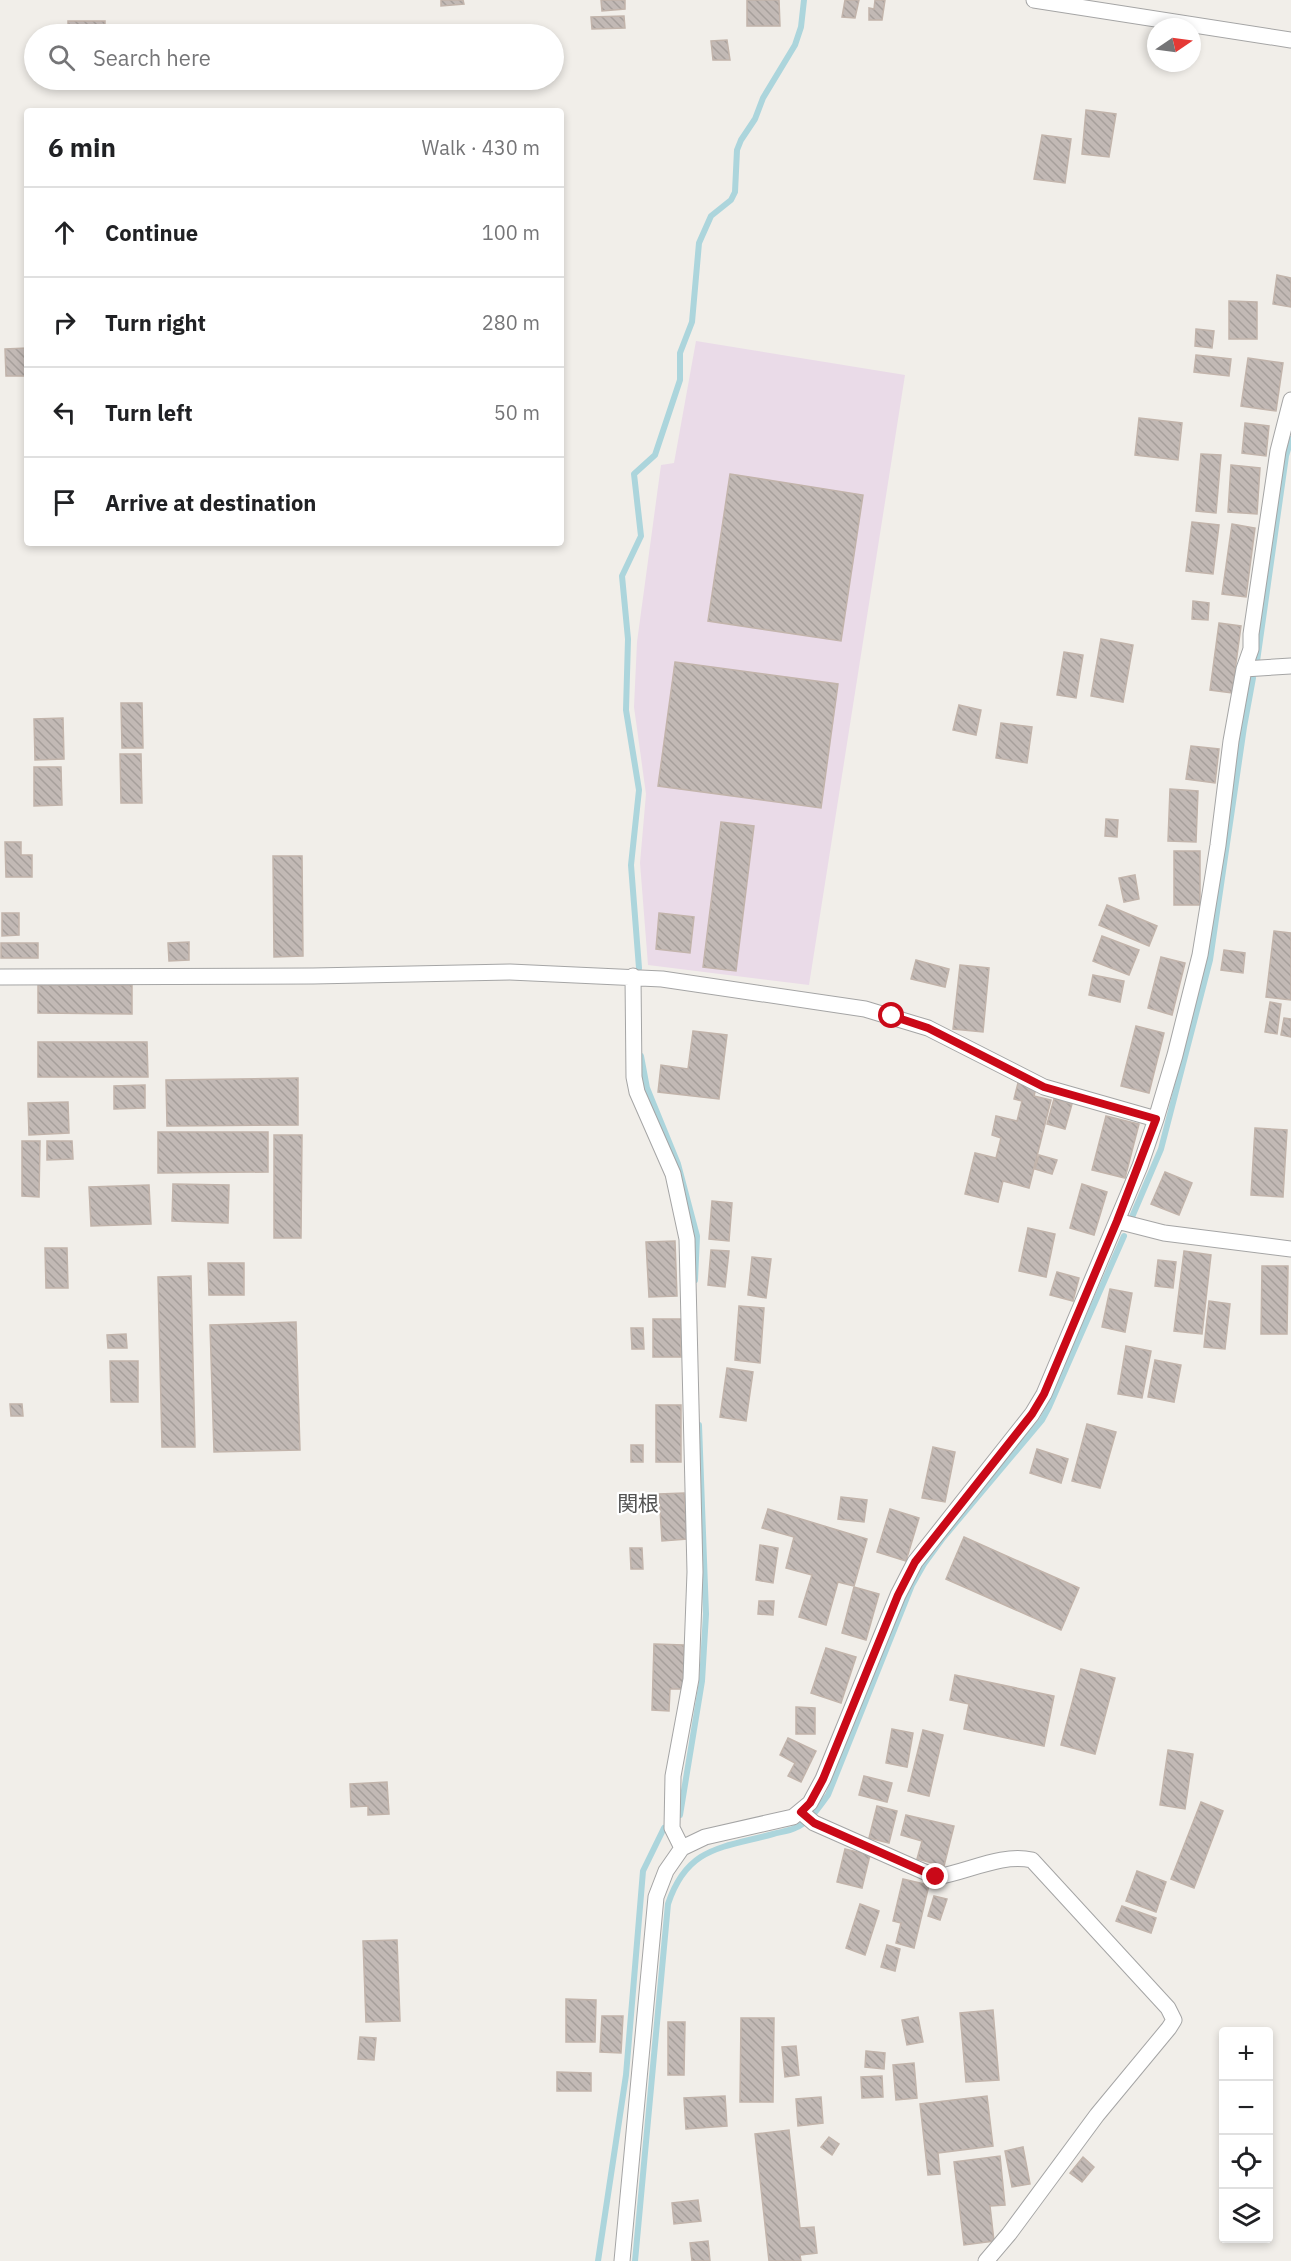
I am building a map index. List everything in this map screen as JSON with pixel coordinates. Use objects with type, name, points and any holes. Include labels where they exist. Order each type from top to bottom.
[{"type":"street","points":[[1034,0],[1291,40]]},
{"type":"street","points":[[806,1816],[898,1595],[915,1562],[1032,1414],[1044,1394],[1117,1221],[1156,1119],[1200,956],[1218,844],[1231,741],[1251,649],[1251,634],[1278,451],[1291,400]]},
{"type":"street","points":[[1245,669],[1291,666]]},
{"type":"street","points":[[0,977],[301,976],[510,972],[633,976],[853,1007],[892,1016],[928,1028],[1044,1087],[1156,1119]]},
{"type":"street","points":[[633,976],[634,1077],[638,1092],[673,1174],[687,1239],[695,1572],[691,1679],[674,1776],[672,1828],[682,1848]]},
{"type":"street","points":[[1117,1221],[1164,1233],[1291,1249]]},
{"type":"street","points":[[622,2261],[656,1897],[666,1871],[682,1848],[705,1837],[806,1816],[936,1877],[952,1875],[1015,1857],[1032,1860],[1168,2008],[1174,2020],[1096,2115],[1009,2234],[986,2261]]},
{"type":"shaded area","points":[[696,341],[905,375],[809,985],[648,965],[640,863],[646,794],[634,707],[637,642],[661,465],[674,463]]},
{"type":"building","points":[[441,0],[463,0],[464,4],[441,6]]},
{"type":"building","points":[[601,0],[625,0],[625,9],[602,11]]},
{"type":"building","points":[[747,0],[779,0],[780,26],[747,26]]},
{"type":"building","points":[[845,0],[859,0],[855,18],[842,17]]},
{"type":"building","points":[[875,0],[885,0],[882,20],[869,20],[869,8],[874,9]]},
{"type":"building","points":[[624,16],[625,28],[592,29],[591,17]]},
{"type":"building","points":[[68,21],[105,21],[105,24],[68,24]]},
{"type":"building","points":[[727,40],[730,60],[713,60],[711,41]]},
{"type":"building","points":[[1086,110],[1116,114],[1109,157],[1082,154]]},
{"type":"building","points":[[1042,135],[1071,139],[1065,183],[1034,179]]},
{"type":"building","points":[[1277,275],[1291,278],[1291,307],[1273,304]]},
{"type":"building","points":[[1229,301],[1257,302],[1257,339],[1229,339]]},
{"type":"building","points":[[1196,329],[1214,331],[1212,348],[1195,346]]},
{"type":"building","points":[[24,348],[24,376],[6,376],[5,349]]},
{"type":"building","points":[[1196,355],[1231,359],[1229,376],[1194,372]]},
{"type":"building","points":[[1248,358],[1283,363],[1276,411],[1241,406]]},
{"type":"building","points":[[1139,418],[1182,423],[1178,460],[1135,455]]},
{"type":"building","points":[[1245,423],[1269,426],[1266,456],[1242,453]]},
{"type":"building","points":[[1201,454],[1221,455],[1216,513],[1196,511]]},
{"type":"building","points":[[1231,465],[1260,468],[1257,514],[1228,512]]},
{"type":"building","points":[[730,474],[863,495],[841,641],[708,621]]},
{"type":"building","points":[[1192,522],[1219,525],[1213,574],[1186,571]]},
{"type":"building","points":[[1232,524],[1255,528],[1246,597],[1222,594]]},
{"type":"building","points":[[1193,601],[1209,603],[1208,620],[1192,619]]},
{"type":"building","points":[[1219,623],[1241,626],[1232,693],[1210,690]]},
{"type":"building","points":[[1101,639],[1133,645],[1123,702],[1091,696]]},
{"type":"building","points":[[1064,652],[1083,655],[1076,698],[1057,695]]},
{"type":"building","points":[[675,662],[838,684],[821,808],[658,786]]},
{"type":"building","points":[[121,703],[142,703],[143,748],[122,748]]},
{"type":"building","points":[[959,705],[981,710],[976,735],[953,730]]},
{"type":"building","points":[[63,718],[64,759],[35,760],[34,719]]},
{"type":"building","points":[[1001,723],[1032,727],[1027,763],[996,758]]},
{"type":"building","points":[[1191,746],[1219,749],[1215,783],[1186,779]]},
{"type":"building","points":[[120,754],[141,754],[142,803],[121,803]]},
{"type":"building","points":[[34,767],[61,767],[62,805],[34,806]]},
{"type":"building","points":[[1170,789],[1198,791],[1196,842],[1168,841]]},
{"type":"building","points":[[1106,819],[1118,820],[1117,837],[1105,836]]},
{"type":"building","points":[[721,822],[754,826],[736,971],[703,967]]},
{"type":"building","points":[[5,842],[21,842],[21,855],[32,855],[32,877],[6,877]]},
{"type":"building","points":[[1174,851],[1200,851],[1200,905],[1174,905]]},
{"type":"building","points":[[273,856],[302,856],[303,956],[274,957]]},
{"type":"building","points":[[1135,875],[1139,899],[1124,902],[1119,878]]},
{"type":"building","points":[[1107,905],[1157,926],[1149,946],[1099,925]]},
{"type":"building","points":[[2,913],[19,913],[19,935],[2,936]]},
{"type":"building","points":[[659,913],[694,917],[690,953],[656,949]]},
{"type":"building","points":[[1274,931],[1291,933],[1291,1000],[1266,997]]},
{"type":"building","points":[[1102,936],[1139,950],[1129,975],[1093,961]]},
{"type":"building","points":[[189,942],[189,960],[169,961],[168,943]]},
{"type":"building","points":[[1,943],[38,943],[38,958],[1,958]]},
{"type":"building","points":[[1224,950],[1245,953],[1243,973],[1221,970]]},
{"type":"building","points":[[1161,957],[1185,963],[1172,1015],[1148,1008]]},
{"type":"building","points":[[916,960],[949,969],[945,987],[911,979]]},
{"type":"building","points":[[960,965],[989,968],[983,1032],[953,1029]]},
{"type":"building","points":[[1093,975],[1124,981],[1120,1002],[1089,995]]},
{"type":"building","points":[[38,985],[132,985],[132,1014],[38,1013]]},
{"type":"building","points":[[1270,1002],[1281,1004],[1277,1034],[1265,1032]]},
{"type":"building","points":[[1284,1018],[1291,1019],[1291,1037],[1281,1035]]},
{"type":"building","points":[[1136,1026],[1164,1033],[1149,1093],[1121,1086]]},
{"type":"building","points":[[693,1031],[727,1035],[719,1099],[658,1092],[661,1065],[688,1069]]},
{"type":"building","points":[[38,1042],[147,1042],[148,1077],[38,1077]]},
{"type":"building","points":[[298,1078],[298,1125],[167,1126],[166,1080]]},
{"type":"building","points":[[1018,1083],[1036,1088],[1034,1096],[1051,1100],[1029,1188],[1003,1181],[998,1202],[965,1194],[975,1153],[996,1158],[1001,1138],[992,1135],[996,1116],[1017,1121],[1022,1101],[1014,1099]]},
{"type":"building","points":[[145,1085],[145,1108],[114,1109],[114,1086]]},
{"type":"building","points":[[1054,1099],[1072,1104],[1065,1129],[1047,1124]]},
{"type":"building","points":[[68,1102],[69,1133],[29,1135],[28,1103]]},
{"type":"building","points":[[1106,1116],[1139,1124],[1125,1178],[1092,1170]]},
{"type":"building","points":[[1255,1128],[1287,1130],[1283,1197],[1251,1195]]},
{"type":"building","points":[[158,1132],[268,1132],[268,1172],[158,1173]]},
{"type":"building","points":[[274,1135],[302,1135],[301,1238],[274,1238]]},
{"type":"building","points":[[22,1141],[40,1141],[39,1197],[22,1196]]},
{"type":"building","points":[[47,1141],[72,1141],[73,1159],[47,1160]]},
{"type":"building","points":[[1039,1155],[1057,1160],[1052,1174],[1035,1169]]},
{"type":"building","points":[[1165,1172],[1192,1183],[1179,1215],[1151,1204]]},
{"type":"building","points":[[173,1184],[229,1185],[228,1223],[172,1221]]},
{"type":"building","points":[[1082,1184],[1107,1192],[1094,1235],[1070,1228]]},
{"type":"building","points":[[149,1185],[151,1224],[91,1226],[89,1187]]},
{"type":"building","points":[[712,1201],[732,1203],[729,1241],[709,1239]]},
{"type":"building","points":[[1028,1228],[1055,1234],[1046,1277],[1019,1271]]},
{"type":"building","points":[[675,1241],[677,1296],[649,1297],[646,1242]]},
{"type":"building","points":[[45,1248],[67,1248],[68,1288],[46,1288]]},
{"type":"building","points":[[711,1250],[729,1251],[725,1287],[708,1285]]},
{"type":"building","points":[[1184,1251],[1211,1255],[1202,1334],[1174,1331]]},
{"type":"building","points":[[752,1257],[771,1259],[766,1298],[748,1295]]},
{"type":"building","points":[[1158,1260],[1176,1262],[1173,1288],[1155,1286]]},
{"type":"building","points":[[208,1263],[244,1263],[244,1295],[209,1295]]},
{"type":"building","points":[[1262,1266],[1288,1266],[1287,1334],[1261,1334]]},
{"type":"building","points":[[1057,1272],[1079,1278],[1073,1301],[1050,1295]]},
{"type":"building","points":[[191,1276],[195,1447],[162,1447],[158,1277]]},
{"type":"building","points":[[1110,1289],[1132,1293],[1125,1332],[1102,1327]]},
{"type":"building","points":[[1209,1301],[1230,1304],[1225,1349],[1204,1347]]},
{"type":"building","points":[[739,1306],[764,1308],[760,1363],[735,1360]]},
{"type":"building","points":[[653,1319],[681,1319],[681,1357],[653,1357]]},
{"type":"building","points":[[296,1322],[300,1450],[214,1452],[210,1325]]},
{"type":"building","points":[[631,1328],[643,1328],[644,1349],[632,1349]]},
{"type":"building","points":[[126,1334],[127,1348],[108,1348],[107,1335]]},
{"type":"building","points":[[1126,1346],[1151,1351],[1142,1398],[1118,1394]]},
{"type":"building","points":[[1155,1360],[1181,1365],[1174,1402],[1148,1397]]},
{"type":"building","points":[[110,1361],[138,1361],[138,1402],[111,1402]]},
{"type":"building","points":[[727,1368],[753,1372],[746,1421],[720,1417]]},
{"type":"building","points":[[10,1404],[22,1404],[23,1416],[11,1416]]},
{"type":"building","points":[[656,1405],[681,1405],[681,1462],[656,1462]]},
{"type":"building","points":[[1087,1424],[1116,1432],[1100,1488],[1072,1481]]},
{"type":"building","points":[[631,1445],[643,1445],[643,1462],[631,1462]]},
{"type":"building","points":[[933,1447],[955,1452],[945,1502],[922,1498]]},
{"type":"building","points":[[1037,1449],[1068,1459],[1061,1483],[1030,1473]]},
{"type":"building","points":[[684,1493],[687,1539],[662,1541],[659,1494]]},
{"type":"building","points":[[841,1497],[867,1500],[864,1522],[838,1519]]},
{"type":"building","points":[[768,1509],[867,1539],[854,1586],[838,1582],[826,1625],[799,1617],[812,1575],[786,1568],[794,1537],[762,1528]]},
{"type":"building","points":[[890,1509],[919,1518],[906,1561],[877,1552]]},
{"type":"building","points":[[964,1537],[1079,1588],[1061,1630],[946,1579]]},
{"type":"building","points":[[760,1545],[778,1548],[773,1583],[756,1580]]},
{"type":"building","points":[[630,1548],[642,1548],[643,1569],[631,1569]]},
{"type":"building","points":[[854,1587],[879,1594],[866,1640],[842,1633]]},
{"type":"building","points":[[759,1601],[774,1601],[773,1615],[758,1614]]},
{"type":"building","points":[[654,1644],[684,1645],[683,1689],[670,1689],[669,1711],[652,1710]]},
{"type":"building","points":[[826,1648],[856,1657],[841,1703],[811,1693]]},
{"type":"building","points":[[1081,1669],[1115,1678],[1095,1754],[1061,1745]]},
{"type":"building","points":[[955,1675],[1054,1696],[1044,1746],[964,1729],[969,1704],[950,1700]]},
{"type":"building","points":[[796,1707],[815,1708],[815,1734],[796,1734]]},
{"type":"building","points":[[892,1729],[913,1733],[907,1767],[886,1763]]},
{"type":"building","points":[[923,1730],[943,1735],[929,1796],[908,1791]]},
{"type":"building","points":[[788,1738],[816,1751],[801,1782],[788,1776],[795,1763],[780,1755]]},
{"type":"building","points":[[1168,1750],[1193,1754],[1185,1809],[1160,1805]]},
{"type":"building","points":[[864,1776],[892,1783],[887,1802],[859,1795]]},
{"type":"building","points":[[387,1782],[389,1814],[368,1815],[368,1806],[351,1807],[350,1784]]},
{"type":"building","points":[[1201,1802],[1223,1811],[1194,1888],[1171,1879]]},
{"type":"building","points":[[877,1806],[897,1811],[889,1843],[869,1838]]},
{"type":"building","points":[[906,1815],[954,1826],[944,1866],[917,1859],[922,1841],[901,1835]]},
{"type":"building","points":[[845,1849],[870,1855],[862,1888],[837,1882]]},
{"type":"building","points":[[1137,1871],[1166,1882],[1156,1912],[1126,1901]]},
{"type":"building","points":[[903,1879],[929,1885],[914,1948],[896,1943],[901,1923],[893,1921]]},
{"type":"building","points":[[934,1896],[947,1899],[940,1920],[928,1916]]},
{"type":"building","points":[[860,1904],[879,1911],[865,1955],[846,1948]]},
{"type":"building","points":[[1122,1906],[1156,1918],[1151,1933],[1116,1921]]},
{"type":"building","points":[[397,1940],[400,2021],[366,2022],[363,1941]]},
{"type":"building","points":[[887,1945],[900,1949],[895,1971],[881,1967]]},
{"type":"building","points":[[566,1999],[596,2000],[595,2042],[566,2042]]},
{"type":"building","points":[[993,2010],[999,2080],[966,2082],[960,2013]]},
{"type":"building","points":[[602,2016],[623,2016],[621,2053],[600,2052]]},
{"type":"building","points":[[918,2017],[923,2042],[907,2045],[902,2020]]},
{"type":"building","points":[[741,2018],[774,2018],[773,2102],[740,2102]]},
{"type":"building","points":[[668,2022],[685,2022],[684,2075],[668,2075]]},
{"type":"building","points":[[360,2037],[376,2038],[374,2060],[358,2059]]},
{"type":"building","points":[[796,2046],[799,2075],[785,2077],[782,2047]]},
{"type":"building","points":[[866,2051],[885,2053],[884,2069],[865,2067]]},
{"type":"building","points":[[914,2063],[917,2098],[896,2100],[893,2065]]},
{"type":"building","points":[[557,2072],[591,2073],[591,2091],[557,2091]]},
{"type":"building","points":[[882,2076],[883,2097],[862,2098],[861,2077]]},
{"type":"building","points":[[725,2096],[727,2126],[686,2129],[684,2098]]},
{"type":"building","points":[[987,2096],[993,2146],[938,2153],[940,2174],[928,2175],[920,2104]]},
{"type":"building","points":[[821,2097],[823,2123],[798,2126],[796,2099]]},
{"type":"building","points":[[789,2130],[800,2228],[814,2227],[817,2253],[800,2255],[801,2261],[769,2261],[755,2134]]},
{"type":"building","points":[[829,2137],[839,2144],[832,2155],[821,2147]]},
{"type":"building","points":[[1023,2147],[1030,2184],[1012,2187],[1005,2151]]},
{"type":"building","points":[[1000,2156],[1005,2205],[990,2206],[994,2241],[964,2245],[954,2162]]},
{"type":"building","points":[[1083,2157],[1094,2167],[1082,2182],[1070,2173]]},
{"type":"building","points":[[698,2200],[701,2221],[674,2224],[672,2203]]},
{"type":"building","points":[[708,2241],[710,2261],[692,2261],[690,2243]]},
{"type":"waterway","points":[[639,968],[631,865],[639,790],[626,710],[628,639],[622,576],[641,536],[634,474],[655,455],[680,380],[680,353],[692,322],[699,243],[711,216],[731,200],[735,192],[737,150],[755,119],[763,98],[795,45],[801,27],[804,0]]},
{"type":"waterway","points":[[1257,661],[1286,456],[1291,439]]},
{"type":"waterway","points":[[1132,1217],[1161,1149],[1210,960],[1253,678]]},
{"type":"waterway","points":[[641,1056],[647,1088],[678,1164],[697,1236],[695,1280]]},
{"type":"waterway","points":[[635,2261],[668,1904],[676,1885],[685,1871],[696,1860],[708,1853],[722,1847],[790,1830],[800,1825],[814,1814],[828,1795],[912,1585],[943,1538],[1042,1420],[1124,1236]]},
{"type":"waterway","points":[[680,1815],[702,1681],[706,1614],[699,1425]]},
{"type":"waterway","points":[[598,2261],[626,2075],[643,1871],[664,1828]]},
{"type":"district","name":"関根","points":[[638,1503]]},
{"type":"route","points":[[892,1016],[928,1028],[1044,1087],[1156,1119],[1140,1166],[1044,1394],[1032,1414],[915,1562],[898,1595],[823,1779],[810,1803],[801,1812],[814,1823],[936,1877]]}]
